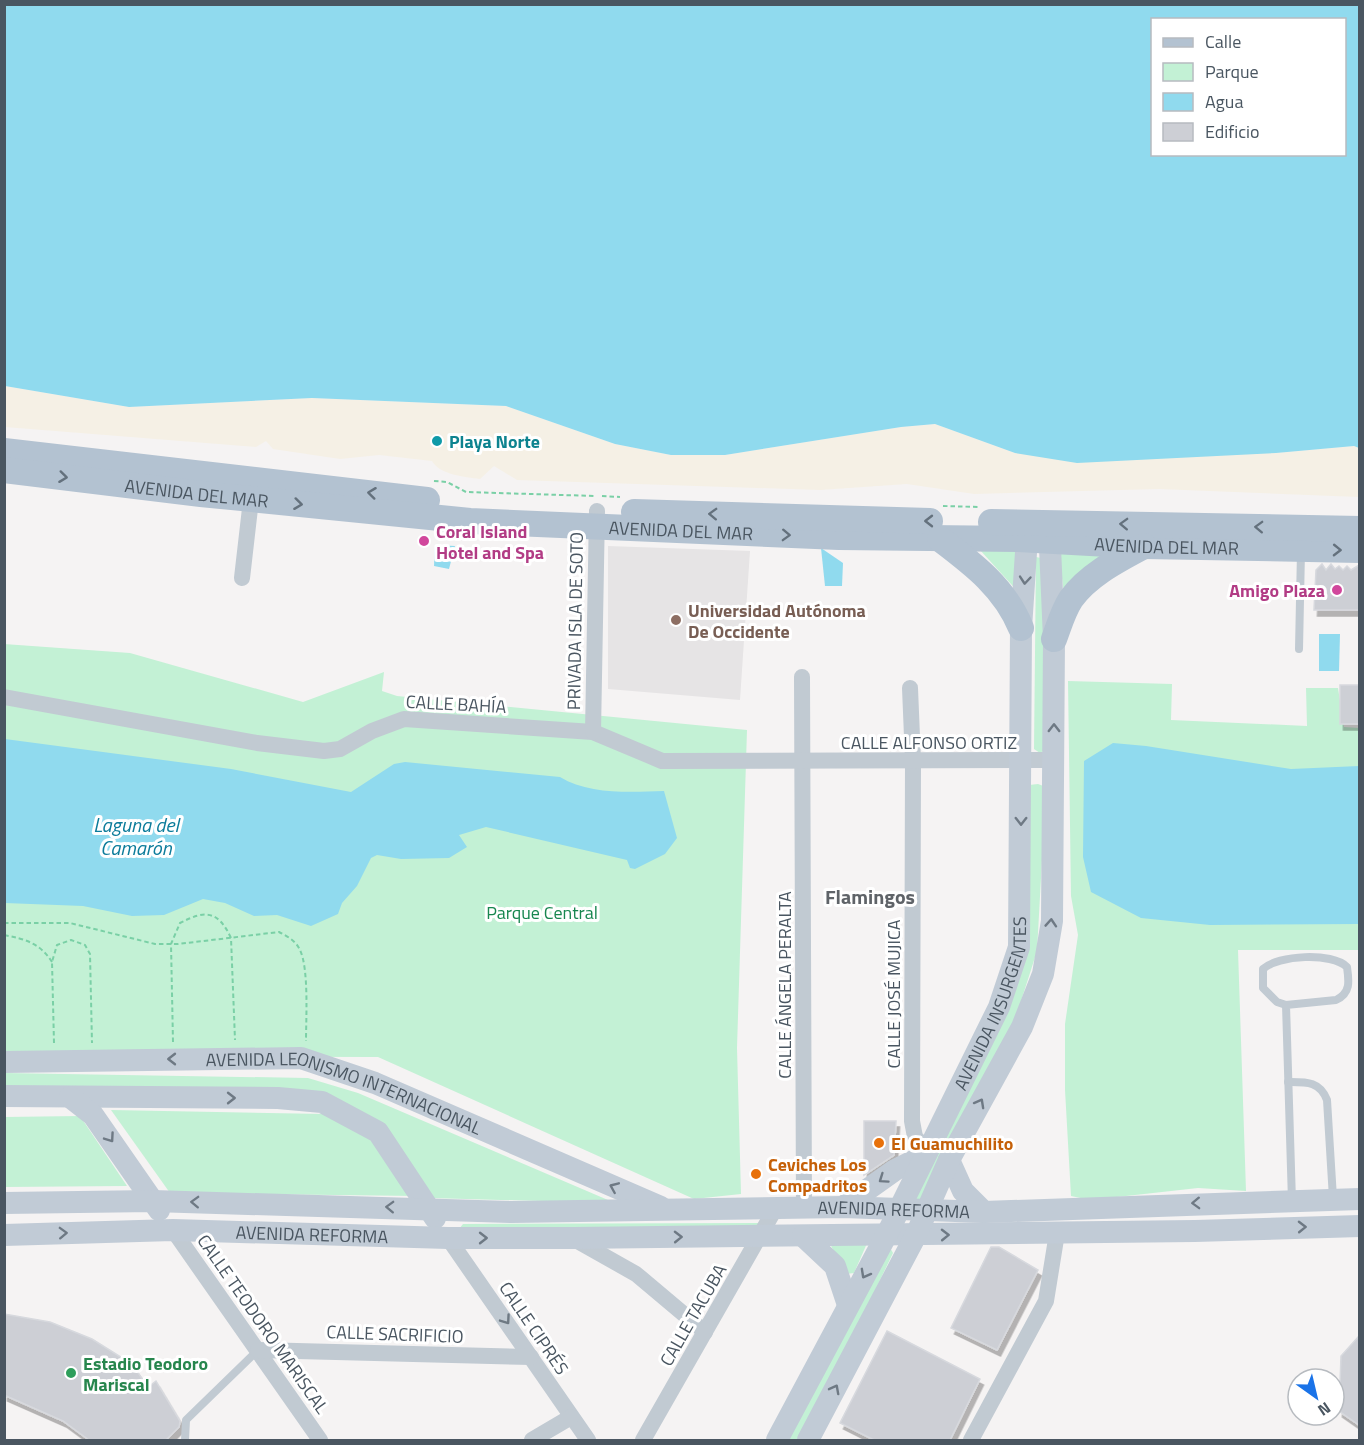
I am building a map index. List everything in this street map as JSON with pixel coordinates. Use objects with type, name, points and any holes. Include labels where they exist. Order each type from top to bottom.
[{"type":"main road","name":"AVENIDA DEL MAR","points":[[4,451],[253,488]]},
{"type":"main road","name":"AVENIDA DEL MAR","points":[[4,470],[420,500],[597,519],[940,539],[1039,531],[1144,546],[1305,539],[1359,529]]},
{"type":"main road","name":"AVENIDA DEL MAR","points":[[597,519],[901,521],[1039,531],[1305,539],[1359,550]]},
{"type":"main road","name":"AVENIDA INSURGENTES","points":[[777,1440],[887,1234],[999,1007],[1019,947],[1022,762],[1021,628],[1039,531]]},
{"type":"main road","name":"AVENIDA INSURGENTES","points":[[808,1440],[916,1235],[949,1160],[1022,1028],[1042,974],[1052,921],[1054,639],[1039,531]]},
{"type":"main road","points":[[940,539],[992,582],[1013,608],[1021,628]]},
{"type":"main road","points":[[1054,639],[1071,600],[1082,587],[1118,560],[1144,546]]},
{"type":"main road","name":"AVENIDA LEONISMO INTERNACIONAL","points":[[4,1062],[301,1058],[375,1083],[668,1210]]},
{"type":"main road","name":"AVENIDA LEONISMO INTERNACIONAL","points":[[4,1096],[278,1098],[322,1102],[378,1132],[428,1208]]},
{"type":"main road","points":[[70,1097],[93,1115],[173,1230]]},
{"type":"main road","points":[[843,1207],[895,1170],[926,1152]]},
{"type":"main road","points":[[949,1160],[963,1191],[984,1212]]},
{"type":"main road","name":"AVENIDA REFORMA","points":[[4,1203],[153,1201],[511,1212],[843,1207],[984,1212],[1104,1206],[1359,1199]]},
{"type":"main road","points":[[1243,1203],[1244,1229]]},
{"type":"main road","points":[[1101,1232],[1104,1206]]},
{"type":"main road","points":[[428,1208],[448,1238]]},
{"type":"main road","name":"AVENIDA REFORMA","points":[[4,1235],[173,1230],[448,1238],[573,1238],[1057,1233],[1359,1226]]},
{"type":"main road","points":[[803,1236],[835,1266],[848,1305]]},
{"type":"street","points":[[242,578],[253,488]]},
{"type":"street","name":"PRIVADA ISLA DE SOTO","points":[[593,732],[597,519]]},
{"type":"street","name":"CALLE ÁNGELA PERALTA","points":[[802,677],[804,1209]]},
{"type":"street","name":"CALLE JOSÉ MUJICA","points":[[910,688],[914,761],[912,1121],[915,1137],[926,1152]]},
{"type":"street","name":"CALLE BAHÍA","points":[[4,697],[324,752],[340,749],[372,731],[404,719],[593,732],[663,761],[804,761]]},
{"type":"street","name":"CALLE ALFONSO ORTIZ","points":[[804,761],[1022,762],[1054,760]]},
{"type":"street","name":"CALLE TACUBA","points":[[643,1440],[762,1236],[775,1209]]},
{"type":"street","name":"CALLE TEODORO MARISCAL","points":[[173,1230],[321,1440]]},
{"type":"street","points":[[971,1440],[1046,1301],[1057,1233]]},
{"type":"street","name":"CALLE CIPRÉS","points":[[448,1238],[588,1440]]},
{"type":"street","points":[[573,1238],[636,1274],[705,1332]]},
{"type":"street","name":"CALLE SACRIFICIO","points":[[258,1350],[531,1357]]},
{"type":"street","points":[[532,1440],[571,1417]]},
{"type":"lane","points":[[1299,649],[1305,539]]},
{"type":"lane","points":[[1283,958],[1322,958],[1341,962],[1347,967],[1349,981],[1344,997],[1336,1000],[1286,1005],[1277,1002],[1263,988],[1263,969],[1272,962],[1283,958]]},
{"type":"lane","points":[[1286,1005],[1292,1201]]},
{"type":"lane","points":[[1288,1082],[1309,1082],[1318,1085],[1324,1091],[1327,1100],[1333,1200]]},
{"type":"lane","points":[[185,1440],[186,1420],[258,1350]]},
{"type":"path","points":[[427,480],[447,482],[466,492],[622,497]]},
{"type":"path","points":[[941,506],[988,508]]},
{"type":"path","points":[[173,1043],[171,944],[180,923],[205,914],[216,916],[225,925],[231,938],[235,1042]]},
{"type":"path","points":[[4,922],[70,923],[144,941],[171,944],[279,932],[290,937],[300,951],[305,989],[306,1042],[301,1058]]},
{"type":"path","points":[[4,935],[28,939],[46,952],[52,962]]},
{"type":"path","points":[[54,1043],[52,962],[57,945],[71,940],[85,945],[91,964],[92,1043]]},
{"type":"shaded area","name":"Universidad Autónoma De Occidente","points":[[608,546],[750,551],[740,700],[608,689]]},
{"type":"green space","points":[[980,550],[1025,550],[1020,594]]},
{"type":"green space","points":[[1059,552],[1107,554],[1064,595]]},
{"type":"green space","points":[[1036,557],[1046,559],[1048,748],[1040,753],[1034,749]]},
{"type":"green space","name":"Parque Central","points":[[4,644],[130,653],[303,702],[384,672],[382,691],[397,696],[747,730],[737,1048],[741,1194],[694,1199],[378,1057],[5,1056]]},
{"type":"green space","points":[[1068,681],[1172,684],[1171,720],[1307,726],[1306,688],[1338,688],[1344,727],[1359,728],[1359,950],[1238,950],[1246,1191],[1198,1188],[1090,1200],[1071,1196],[1065,1090],[1065,1024],[1078,935],[1071,896]]},
{"type":"green space","points":[[1038,784],[1046,787],[1037,951],[1015,1020],[921,1211],[908,1209],[1003,1022],[1029,785]]},
{"type":"green space","points":[[5,1073],[308,1078],[358,1093],[615,1203],[430,1198],[381,1127],[316,1095],[5,1091]]},
{"type":"green space","points":[[111,1110],[324,1114],[366,1134],[416,1196],[170,1193]]},
{"type":"green space","points":[[80,1116],[127,1186],[5,1187],[4,1117]]},
{"type":"green space","points":[[758,1223],[759,1226],[459,1229],[463,1224]]},
{"type":"green space","points":[[868,1241],[854,1273],[846,1274],[829,1242]]},
{"type":"green space","points":[[888,1244],[893,1253],[803,1440],[788,1440]]},
{"type":"sand","name":"Playa Norte","points":[[5,386],[129,407],[312,398],[506,406],[615,444],[671,455],[725,455],[901,427],[935,424],[1015,453],[1276,453],[1354,446],[1359,448],[1359,497],[1159,489],[974,494],[907,484],[820,490],[517,480],[494,466],[480,479],[447,472],[432,461],[379,455],[340,459],[273,449],[266,441],[256,447],[5,427]]},
{"type":"water","points":[[5,4],[1359,5],[1359,448],[1354,446],[1276,453],[1077,463],[1015,453],[935,424],[901,427],[725,455],[671,455],[615,444],[506,406],[312,398],[129,407],[5,386]]},
{"type":"water","points":[[435,545],[455,546],[449,569],[434,566]]},
{"type":"water","points":[[821,548],[843,563],[842,586],[825,586]]},
{"type":"water","points":[[1319,634],[1340,634],[1339,671],[1319,671]]},
{"type":"water","name":"Laguna del Camarón","points":[[5,739],[231,769],[351,792],[394,764],[405,762],[560,777],[571,783],[597,790],[664,791],[677,838],[665,854],[635,869],[630,868],[627,860],[486,827],[459,835],[467,847],[449,858],[401,859],[377,855],[371,858],[357,886],[342,903],[338,914],[311,926],[277,915],[254,916],[225,903],[203,899],[164,915],[132,916],[83,906],[5,903]]},
{"type":"water","points":[[1113,743],[1146,746],[1291,769],[1359,766],[1359,924],[1210,925],[1141,918],[1091,892],[1083,857],[1084,761]]},
{"type":"building","name":"Amigo Plaza","points":[[1322,564],[1326,570],[1331,564],[1335,569],[1339,566],[1343,570],[1347,566],[1351,570],[1359,565],[1359,610],[1314,610],[1316,570]]},
{"type":"building","points":[[1340,685],[1359,685],[1359,724],[1340,724]]},
{"type":"building","name":"El Guamuchilito","points":[[864,1121],[896,1121],[894,1155],[864,1175]]},
{"type":"building","points":[[991,1247],[999,1247],[1038,1270],[997,1350],[951,1328]]},
{"type":"building","name":"Estadio Teodoro Mariscal","points":[[4,1314],[50,1322],[92,1339],[132,1364],[148,1387],[156,1381],[180,1421],[179,1427],[166,1440],[89,1440],[63,1421],[4,1395]]},
{"type":"building","points":[[887,1331],[980,1379],[950,1440],[874,1440],[840,1423]]},
{"type":"building","points":[[1359,1336],[1359,1425],[1346,1416],[1346,1367],[1341,1367],[1341,1356]]},
{"type":"place","name":"Playa Norte","points":[[437,441]]},
{"type":"place","name":"Coral Island Hotel and Spa","points":[[424,541]]},
{"type":"place","name":"Amigo Plaza","points":[[1337,590]]},
{"type":"place","name":"Universidad Autónoma De Occidente","points":[[676,620]]},
{"type":"place","name":"El Guamuchilito","points":[[879,1143]]},
{"type":"place","name":"Ceviches Los Compadritos","points":[[756,1174]]},
{"type":"place","name":"Estadio Teodoro Mariscal","points":[[71,1373]]},
{"type":"district","name":"Flamingos","points":[[870,896]]}]
